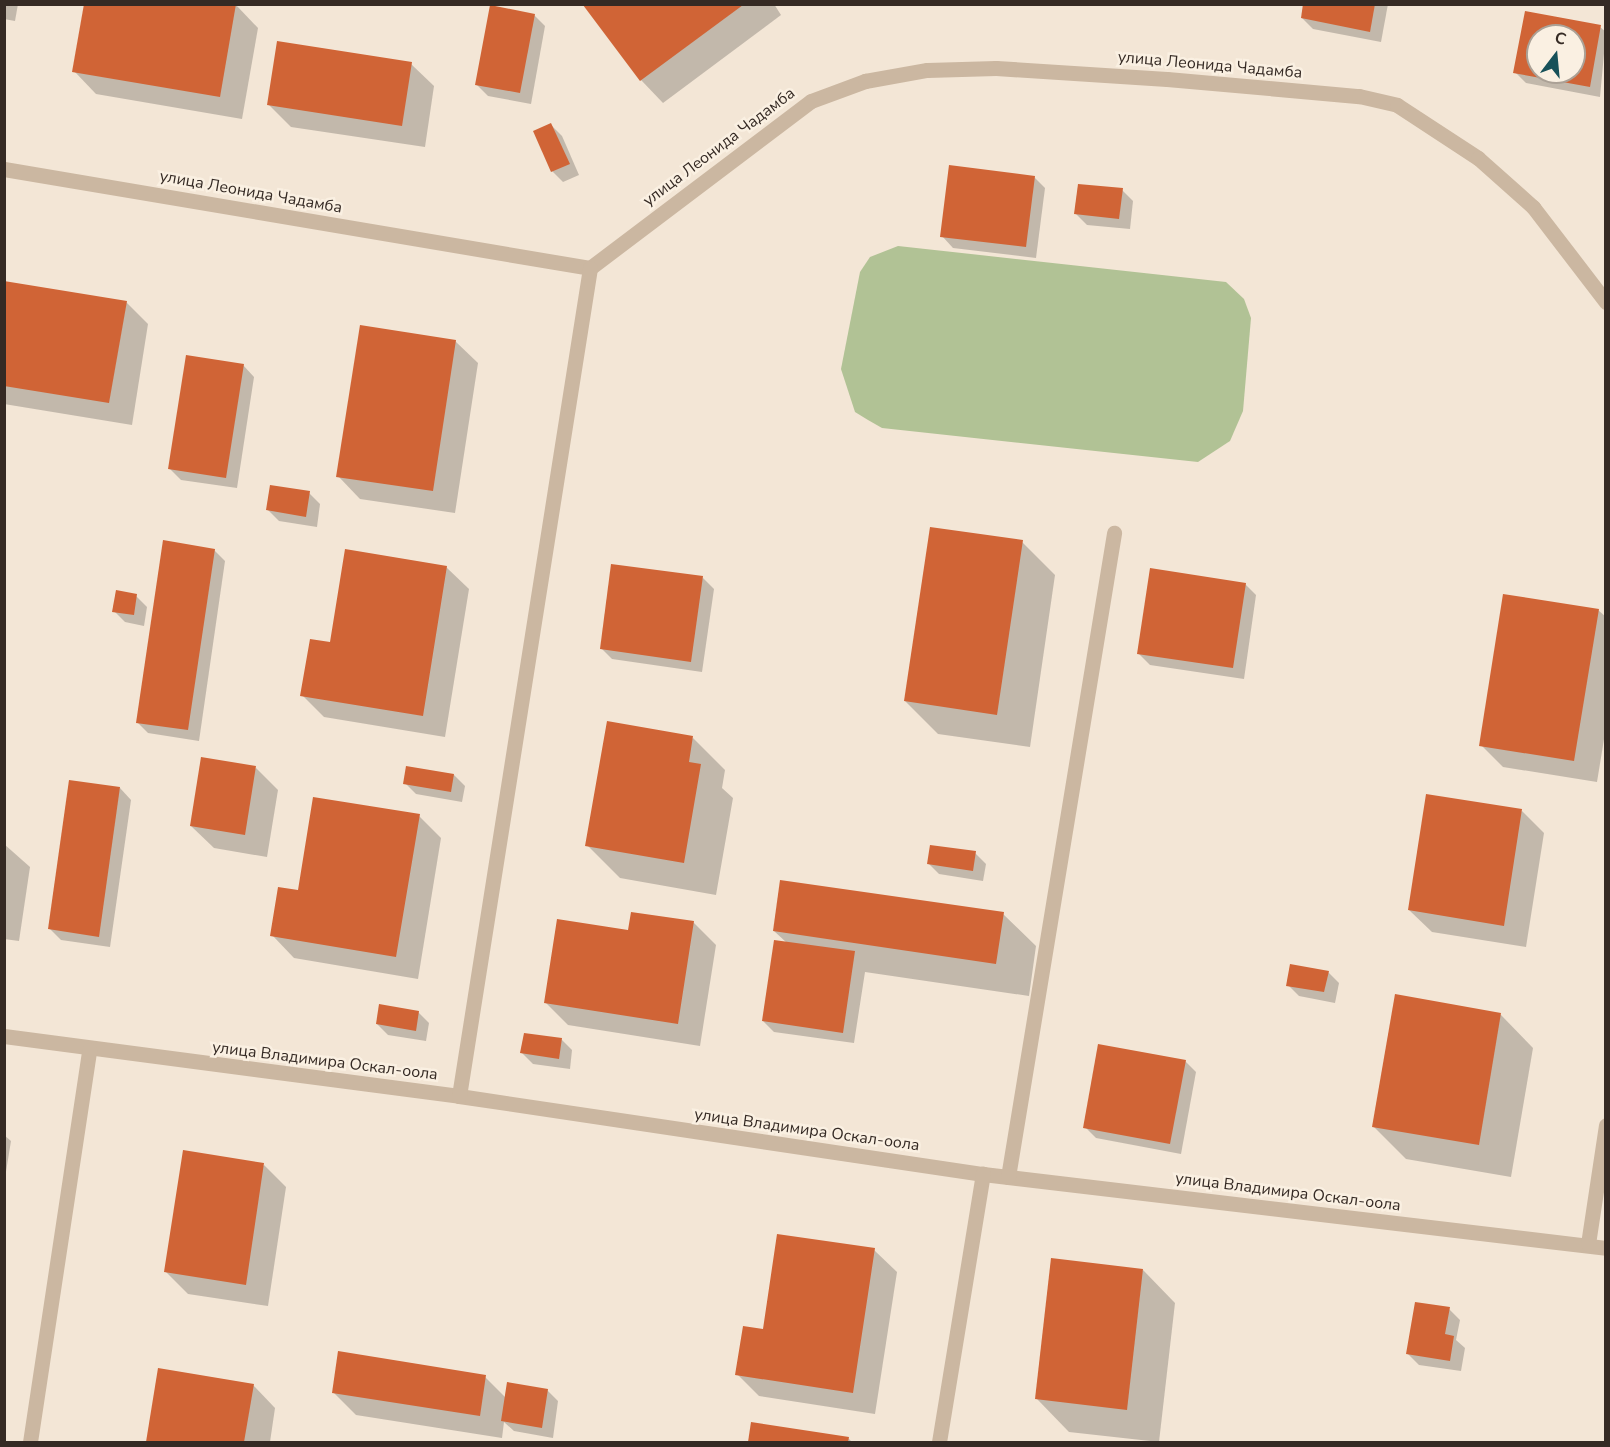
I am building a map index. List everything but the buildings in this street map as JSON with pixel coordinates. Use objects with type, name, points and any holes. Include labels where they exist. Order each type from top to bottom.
[{"type":"street","name":"улица Леонида Чадамба","points":[[4,169],[590,268],[811,101],[865,81],[927,70],[996,68],[1348,94],[1397,105],[1478,158],[1533,207],[1605,302]]},
{"type":"street","points":[[459,1096],[590,268]]},
{"type":"street","points":[[1008,1177],[1114,533]]},
{"type":"street","name":"улица Владимира Оскал-оола","points":[[4,1036],[89,1050],[459,1096],[983,1174],[1588,1244],[1605,1248]]},
{"type":"street","points":[[30,1443],[89,1050]]},
{"type":"street","points":[[1588,1244],[1605,1125]]},
{"type":"street","points":[[939,1443],[983,1174]]},
{"type":"green space","points":[[898,246],[1226,282],[1244,299],[1251,318],[1243,411],[1230,441],[1198,462],[882,428],[868,420],[855,412],[841,369],[860,272],[870,257]]}]
